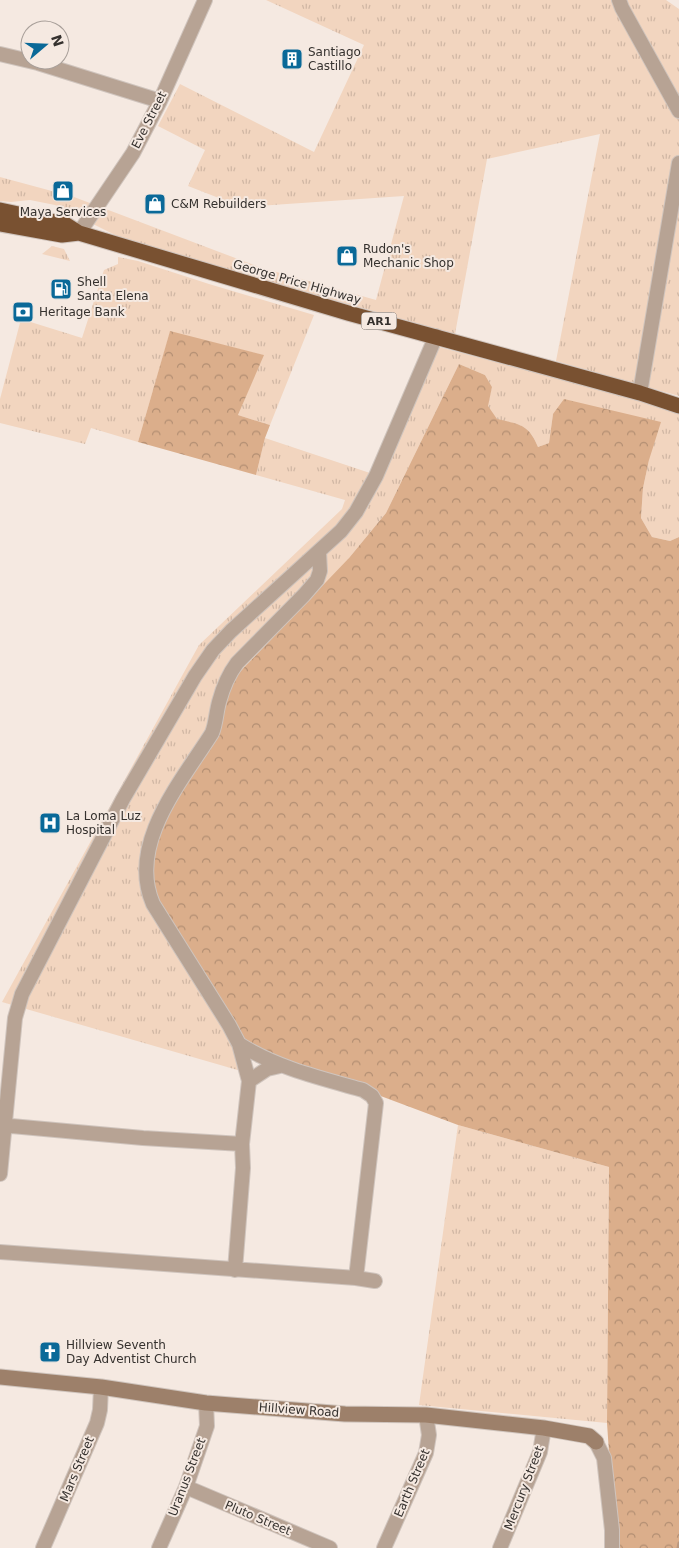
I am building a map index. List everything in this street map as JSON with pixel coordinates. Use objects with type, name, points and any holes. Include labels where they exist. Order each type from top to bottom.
[{"type":"highway","name":"George Price Highway","points":[[0,210],[65,224],[79,233],[348,313],[640,393],[679,406]]},
{"type":"highway","name":"George Price Highway","points":[[0,224],[62,235],[79,233]]},
{"type":"street","name":"Eve Street","points":[[79,233],[133,153],[160,101],[206,0]]},
{"type":"street","points":[[619,0],[679,111]]},
{"type":"street","points":[[0,54],[38,63],[160,101]]},
{"type":"street","points":[[640,393],[679,163]]},
{"type":"street","points":[[0,1174],[2,1125],[15,1018],[22,994],[123,799],[176,707],[214,650],[231,631],[341,531],[356,512],[370,489],[436,336]]},
{"type":"street","points":[[235,1270],[243,1168],[242,1144],[250,1081],[239,1044],[229,1025],[153,904],[147,890],[145,867],[149,845],[156,825],[212,733],[222,691],[229,675],[237,663],[317,580],[320,570],[318,551]]},
{"type":"street","points":[[239,1044],[280,1066],[363,1090],[372,1096],[376,1103],[377,1111],[356,1278]]},
{"type":"street","points":[[250,1081],[267,1069],[280,1066]]},
{"type":"street","points":[[2,1125],[143,1138],[242,1144]]},
{"type":"street","points":[[0,1252],[356,1278],[374,1281]]},
{"type":"street","name":"Hillview Road","points":[[0,1377],[101,1386],[206,1403],[345,1414],[426,1415],[544,1428],[588,1436],[596,1442]]},
{"type":"street","name":"Mars Street","points":[[43,1548],[97,1423],[100,1410],[101,1386]]},
{"type":"street","name":"Uranus Street","points":[[158,1548],[186,1487],[206,1426],[206,1403]]},
{"type":"street","name":"Earth Street","points":[[384,1548],[426,1453],[429,1435],[426,1415]]},
{"type":"street","name":"Mercury Street","points":[[500,1548],[540,1452],[544,1428]]},
{"type":"street","points":[[596,1442],[604,1458],[612,1530],[612,1548]]},
{"type":"street","name":"Pluto Street","points":[[186,1487],[330,1548]]},
{"type":"green space","points":[[266,0],[666,0],[679,9],[679,396],[556,361],[600,134],[487,159],[455,334],[121,238],[55,205],[30,200],[0,201],[0,177],[74,197],[259,267],[376,300],[404,196],[242,207],[188,186],[205,150],[158,126],[180,84],[314,152],[364,45]]},
{"type":"green space","points":[[52,246],[64,249],[70,261],[42,254]]},
{"type":"green space","points":[[118,257],[138,261],[314,315],[270,425],[238,415],[263,355],[170,332],[138,442],[91,428],[85,444],[0,423],[0,399],[21,319],[82,338],[104,270],[118,264]]},
{"type":"green space","points":[[170,331],[264,355],[238,415],[270,425],[256,475],[138,442]]},
{"type":"green space","points":[[431,345],[679,410],[679,537],[670,541],[652,537],[641,518],[643,488],[649,460],[553,414],[549,443],[538,447],[535,439],[527,429],[517,424],[497,420],[487,406],[492,387],[485,375],[459,364],[386,513],[349,558],[158,899],[245,1045],[241,1071],[2,1002],[199,645],[342,509],[345,500],[256,475],[265,438],[376,475]]},
{"type":"green space","points":[[459,364],[485,375],[492,387],[488,406],[497,419],[511,422],[527,429],[535,439],[538,447],[549,443],[553,414],[564,399],[661,422],[649,460],[643,488],[641,518],[652,537],[670,541],[679,537],[679,1548],[613,1548],[614,1526],[607,1423],[609,1167],[458,1125],[245,1045],[158,899],[151,870],[157,832],[218,718],[237,675],[349,558],[386,513]]},
{"type":"green space","points":[[458,1125],[609,1167],[607,1423],[419,1405]]},
{"type":"waterway","points":[[678,1548],[679,1543]]},
{"type":"place","name":"Santiago Castillo","points":[[292,59]]},
{"type":"place","name":"Maya Services","points":[[63,191]]},
{"type":"place","name":"C&M Rebuilders","points":[[155,204]]},
{"type":"place","name":"Rudon's Mechanic Shop","points":[[347,256]]},
{"type":"place","name":"Shell Santa Elena","points":[[61,289]]},
{"type":"place","name":"Heritage Bank","points":[[23,312]]},
{"type":"place","name":"La Loma Luz Hospital","points":[[50,823]]},
{"type":"place","name":"Hillview Seventh Day Adventist Church","points":[[50,1352]]}]
